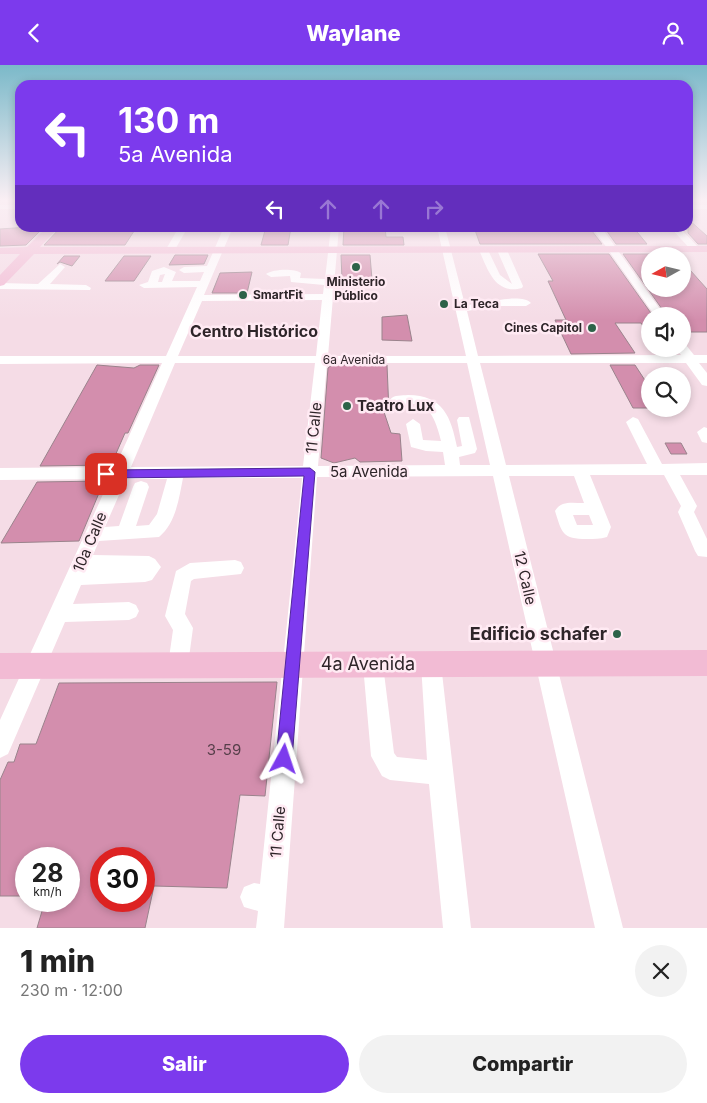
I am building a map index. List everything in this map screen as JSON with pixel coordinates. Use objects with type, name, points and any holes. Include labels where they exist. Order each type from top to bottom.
[{"type":"main road","points":[[0,284],[42,239]]},
{"type":"main road","points":[[0,251],[701,249]]},
{"type":"main road","name":"4a Avenida","points":[[0,666],[707,663]]},
{"type":"street","points":[[170,251],[177,239]]},
{"type":"street","name":"10a Calle","points":[[0,746],[168,360],[223,239]]},
{"type":"street","name":"11 Calle","points":[[270,928],[263,898],[292,665],[333,239]]},
{"type":"street","name":"12 Calle","points":[[444,239],[609,928]]},
{"type":"street","points":[[605,239],[636,287],[653,307]]},
{"type":"street","points":[[689,239],[701,249]]},
{"type":"street","points":[[484,250],[503,286],[518,286],[502,250]]},
{"type":"street","points":[[41,287],[60,267]]},
{"type":"street","points":[[184,270],[210,269]]},
{"type":"street","points":[[271,274],[296,273],[295,280],[308,281],[328,289]]},
{"type":"street","points":[[148,285],[168,280],[200,291],[328,289]]},
{"type":"street","points":[[0,284],[86,288]]},
{"type":"street","points":[[460,308],[476,308],[495,303],[526,303]]},
{"type":"street","points":[[691,359],[707,382]]},
{"type":"street","name":"6a Avenida","points":[[0,360],[707,359]]},
{"type":"street","points":[[397,400],[424,401],[433,405],[444,420],[454,471]]},
{"type":"street","points":[[444,420],[487,419]]},
{"type":"street","points":[[633,422],[689,506],[686,512],[704,551]]},
{"type":"street","points":[[413,424],[416,443],[426,447],[450,451]]},
{"type":"street","name":"5a Avenida","points":[[0,474],[707,469]]},
{"type":"street","points":[[580,470],[595,509]]},
{"type":"street","points":[[93,534],[153,532],[163,521],[176,473]]},
{"type":"street","points":[[125,533],[141,487]]},
{"type":"street","points":[[178,665],[183,628],[175,616],[175,608],[183,577],[190,571],[235,568]]},
{"type":"street","points":[[59,613],[128,611]]},
{"type":"street","points":[[431,664],[440,773]]},
{"type":"lane","points":[[450,451],[470,449],[464,420]]},
{"type":"lane","points":[[373,665],[383,756],[390,768],[440,773],[457,928]]},
{"type":"building","points":[[0,239],[32,239],[26,245],[0,246]]},
{"type":"building","points":[[49,239],[129,239],[125,245],[44,245]]},
{"type":"building","points":[[263,239],[289,239],[288,245],[261,245]]},
{"type":"building","points":[[343,239],[403,239],[404,245],[343,245]]},
{"type":"building","points":[[478,239],[598,239],[602,244],[480,244]]},
{"type":"building","points":[[613,239],[643,239],[647,244],[616,244]]},
{"type":"building","points":[[694,239],[707,239],[707,244],[698,244]]},
{"type":"building","points":[[538,254],[609,254],[647,307],[641,307],[641,323],[615,323],[635,353],[571,354],[555,320],[566,320],[548,281],[553,281]]},
{"type":"building","points":[[623,254],[641,254],[641,279]]},
{"type":"building","points":[[175,255],[208,255],[204,264],[169,265]]},
{"type":"building","name":"Ministerio Público","points":[[341,255],[370,255],[372,280],[342,280]]},
{"type":"building","points":[[64,256],[80,256],[72,266],[60,262],[57,264]]},
{"type":"building","points":[[124,256],[151,256],[134,281],[105,281]]},
{"type":"building","points":[[691,271],[707,289],[707,332],[691,332],[691,307],[661,307],[654,297],[691,297]]},
{"type":"building","points":[[252,272],[247,293],[212,293],[220,273]]},
{"type":"building","points":[[407,315],[412,341],[382,340],[382,317]]},
{"type":"building","points":[[97,365],[134,368],[140,365],[159,365],[111,465],[40,466]]},
{"type":"building","points":[[332,365],[387,365],[389,412],[384,412],[391,433],[400,434],[402,461],[360,462],[355,458],[334,463],[321,458],[328,368]]},
{"type":"building","points":[[610,365],[635,365],[641,374],[641,408],[633,408]]},
{"type":"building","points":[[665,443],[681,443],[687,454],[671,454]]},
{"type":"building","points":[[104,481],[79,541],[1,543],[37,482]]},
{"type":"building","points":[[277,682],[265,796],[240,795],[227,888],[155,886],[155,847],[90,847],[90,912],[148,912],[145,928],[37,928],[42,912],[80,912],[80,847],[15,847],[15,896],[0,896],[0,780],[8,762],[14,762],[20,744],[36,744],[59,683]]},
{"type":"place","name":"Ministerio Público","points":[[356,267]]},
{"type":"place","name":"SmartFit","points":[[243,295]]},
{"type":"place","name":"La Teca","points":[[444,304]]},
{"type":"place","name":"Cines Capitol","points":[[592,328]]},
{"type":"place","name":"Teatro Lux","points":[[347,406]]},
{"type":"place","name":"Edificio schafer","points":[[617,634]]},
{"type":"district","name":"Centro Histórico","points":[[254,331]]},
{"type":"route","points":[[106,474],[310,472],[284,759]]}]
